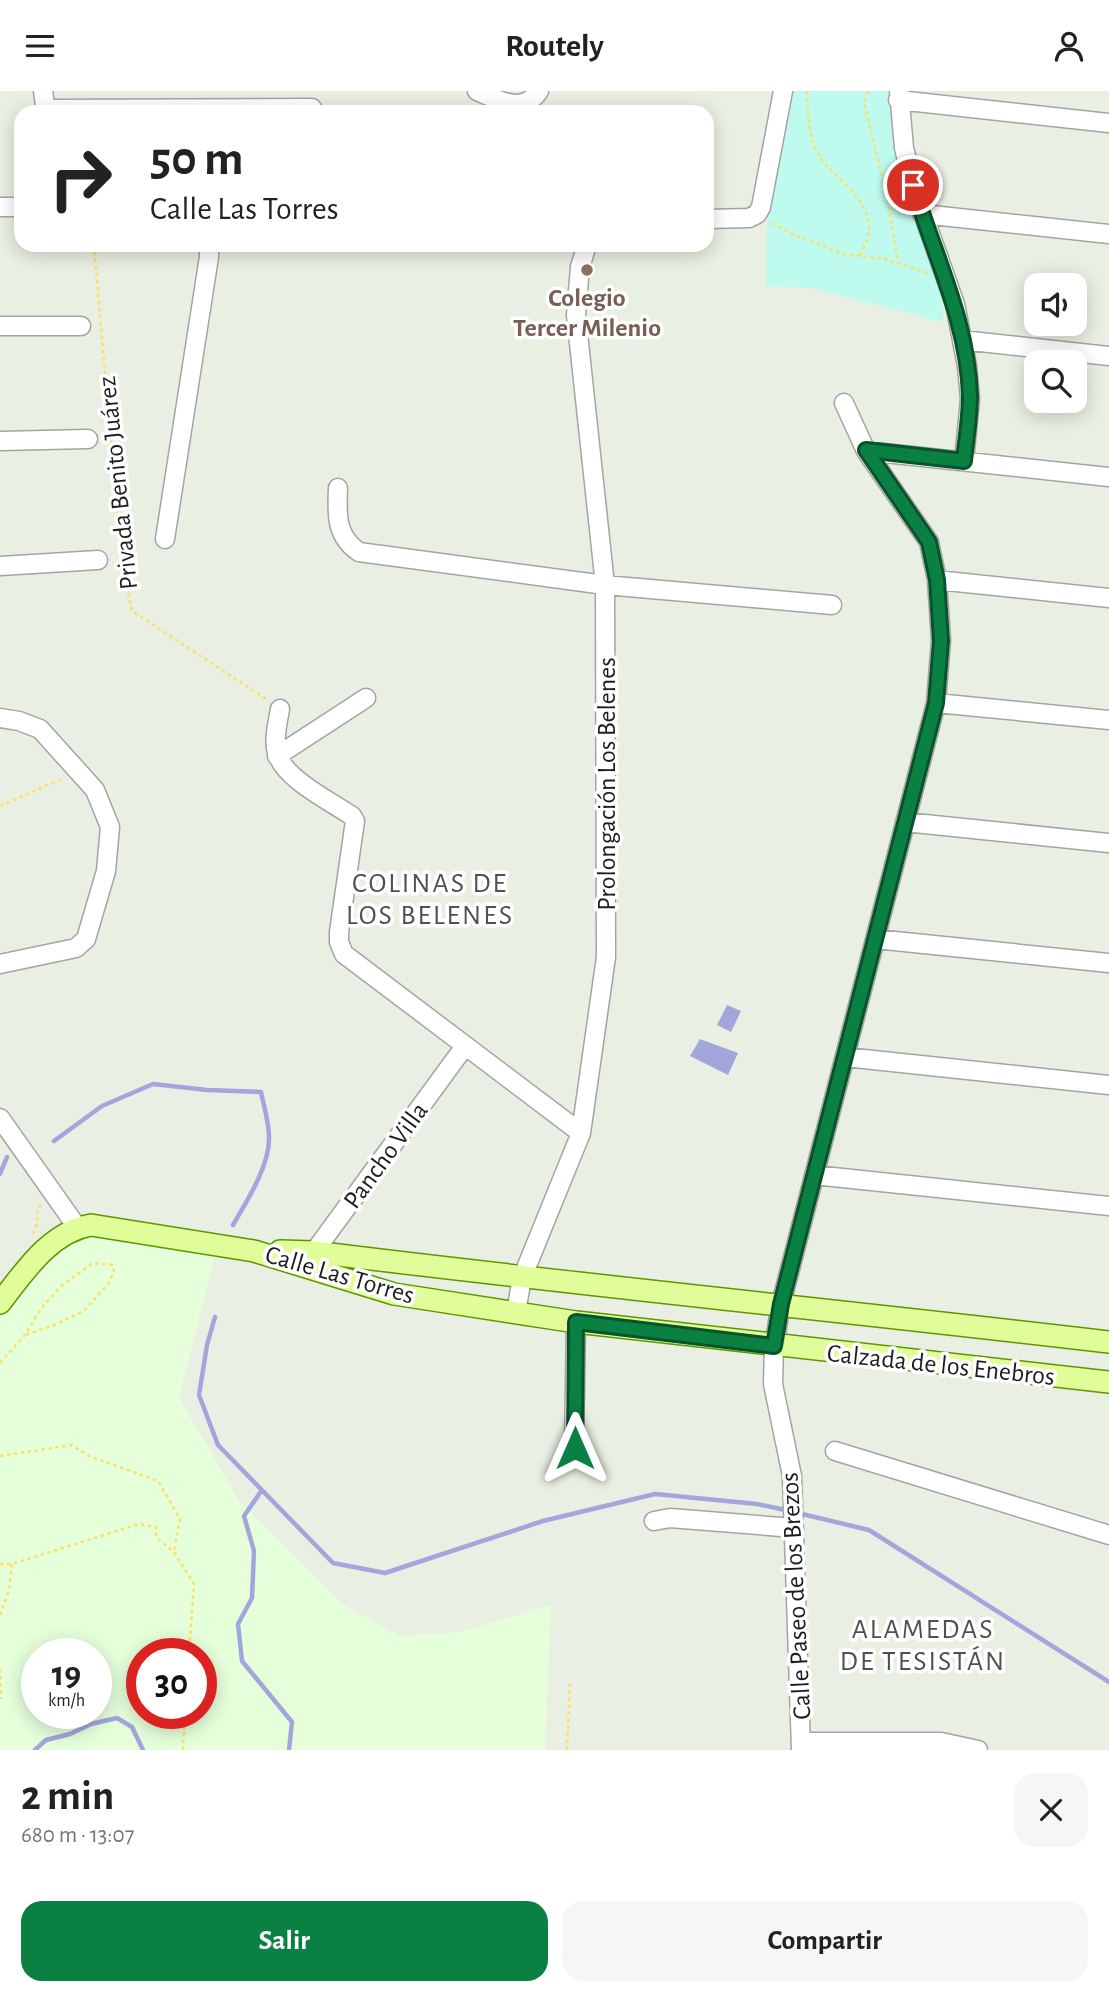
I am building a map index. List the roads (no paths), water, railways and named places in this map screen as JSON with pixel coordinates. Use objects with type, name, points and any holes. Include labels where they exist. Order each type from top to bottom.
[{"type":"main road","name":"Calle Las Torres","points":[[77,1227],[106,1226],[312,1260],[781,1304]]},
{"type":"main road","points":[[0,1303],[47,1247],[77,1227]]},
{"type":"main road","name":"Calle Las Torres","points":[[312,1260],[394,1294],[576,1322],[774,1346]]},
{"type":"main road","name":"Calzada de los Enebros","points":[[781,1304],[1109,1342]]},
{"type":"main road","name":"Calzada de los Enebros","points":[[774,1346],[1109,1382]]},
{"type":"street","points":[[477,91],[508,104],[520,105],[531,101],[539,91]]},
{"type":"street","points":[[714,219],[748,218],[757,214],[761,207],[783,91]]},
{"type":"street","points":[[964,461],[970,398],[968,366],[955,304],[922,214],[904,148],[899,95],[1109,123]]},
{"type":"street","points":[[45,104],[243,105]]},
{"type":"street","points":[[922,214],[1109,234]]},
{"type":"street","points":[[165,539],[209,252]]},
{"type":"street","name":"Prolongación Los Belenes","points":[[516,1312],[522,1278],[581,1133],[606,957],[605,585],[576,315],[580,267],[585,252]]},
{"type":"street","points":[[0,325],[81,326]]},
{"type":"street","points":[[962,340],[1109,356]]},
{"type":"street","name":"Calle Paseo de los Brezos","points":[[801,1746],[792,1476],[774,1384],[774,1346],[781,1304],[936,703],[941,641],[937,580],[929,542],[866,450],[844,403]]},
{"type":"street","points":[[0,441],[88,439]]},
{"type":"street","points":[[866,450],[1109,477]]},
{"type":"street","points":[[338,488],[337,522],[351,546],[359,552],[605,585],[832,605]]},
{"type":"street","points":[[0,566],[98,560]]},
{"type":"street","points":[[937,580],[1109,598]]},
{"type":"street","points":[[277,756],[366,698]]},
{"type":"street","points":[[936,703],[1109,720]]},
{"type":"street","points":[[280,709],[275,744],[277,756],[286,771],[352,816],[355,821],[339,932],[339,942],[344,954],[581,1133]]},
{"type":"street","points":[[0,718],[19,721],[40,729],[95,790],[110,827],[106,871],[86,939],[76,949],[0,964]]},
{"type":"street","points":[[905,822],[1109,843]]},
{"type":"street","points":[[875,939],[1109,963]]},
{"type":"street","name":"Pancho Villa","points":[[312,1260],[465,1046]]},
{"type":"street","points":[[845,1057],[1109,1084]]},
{"type":"street","points":[[0,1118],[77,1227]]},
{"type":"street","points":[[814,1175],[1109,1206]]},
{"type":"street","points":[[575,1448],[576,1322]]},
{"type":"street","points":[[835,1451],[1109,1535]]},
{"type":"street","points":[[654,1521],[670,1518],[794,1525]]},
{"type":"street","points":[[801,1746],[941,1742],[978,1750]]},
{"type":"waterway","points":[[54,1141],[102,1106],[153,1084],[261,1092],[269,1137],[266,1159],[257,1183],[233,1225]]},
{"type":"waterway","points":[[0,1174],[7,1157]]},
{"type":"waterway","points":[[215,1317],[207,1345],[199,1395],[218,1445],[333,1563],[385,1573],[543,1521],[655,1494],[757,1504],[790,1511]]},
{"type":"waterway","points":[[262,1490],[244,1516],[254,1551],[252,1598],[238,1624],[242,1661],[292,1722],[289,1750]]},
{"type":"waterway","points":[[798,1513],[869,1530],[1109,1682]]},
{"type":"waterway","points":[[35,1750],[46,1740],[117,1718],[132,1727],[143,1750]]},
{"type":"place","name":"Colegio Tercer Milenio","points":[[587,270]]},
{"type":"district","name":"COLINAS DE LOS BELENES","points":[[430,898]]},
{"type":"district","name":"ALAMEDAS DE TESISTÁN","points":[[923,1644]]}]
